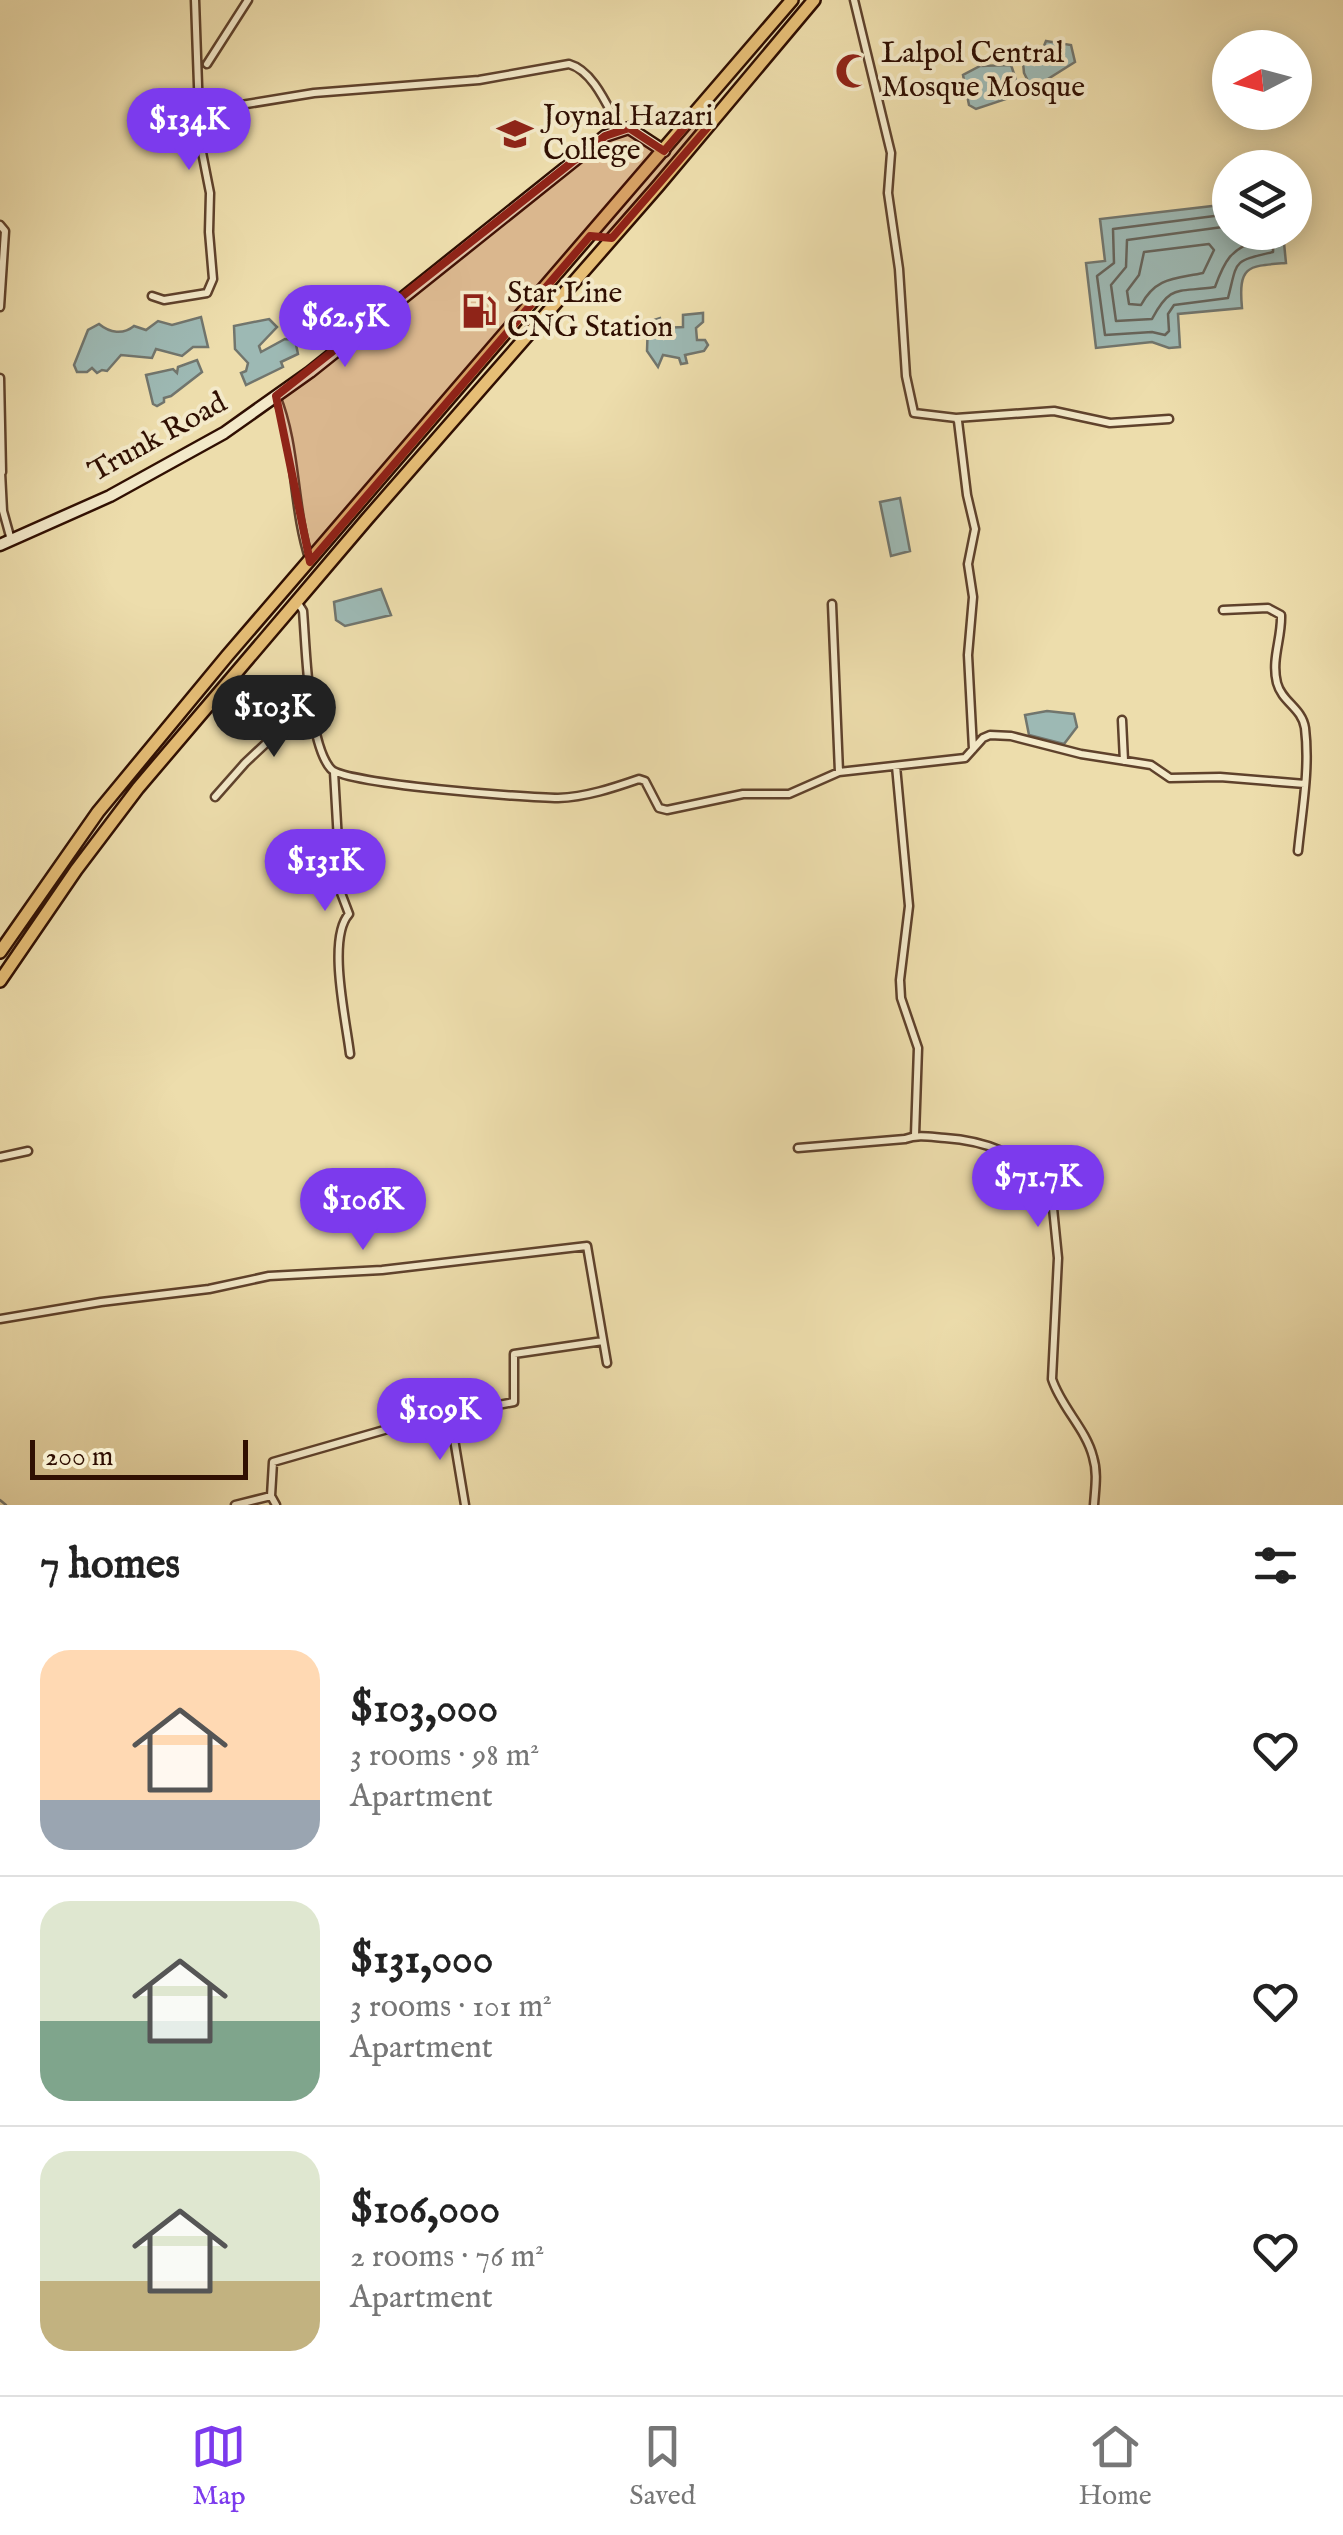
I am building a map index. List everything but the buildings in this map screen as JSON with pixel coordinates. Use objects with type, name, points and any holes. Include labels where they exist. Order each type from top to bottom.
[{"type":"highway","points":[[0,952],[98,812],[695,115],[788,0]]},
{"type":"highway","points":[[0,981],[114,818],[814,0]]},
{"type":"highway","points":[[695,115],[708,127]]},
{"type":"highway","points":[[600,225],[599,238],[612,238]]},
{"type":"highway","points":[[580,248],[591,248],[594,259]]},
{"type":"main road","points":[[788,30],[822,0]]},
{"type":"main road","points":[[620,129],[629,128],[664,151]]},
{"type":"main road","name":"Trunk Road","points":[[6,542],[157,472],[224,433],[491,230],[583,152],[620,129]]},
{"type":"street","points":[[152,296],[164,300],[207,293],[213,279],[210,193],[198,112],[195,0]]},
{"type":"street","points":[[207,64],[248,0]]},
{"type":"street","points":[[854,0],[891,153],[888,193],[899,269],[906,376],[914,413],[956,418],[1054,411],[1098,422],[1169,419]]},
{"type":"street","points":[[198,112],[314,94],[479,80],[569,64],[579,67],[597,89],[620,129]]},
{"type":"street","points":[[0,224],[6,231],[0,308]]},
{"type":"street","points":[[0,378],[6,542]]},
{"type":"street","points":[[276,396],[286,421],[298,515],[310,562]]},
{"type":"street","points":[[956,418],[975,528],[968,564],[973,597],[968,655],[973,750]]},
{"type":"street","points":[[298,602],[303,612],[311,701],[321,746],[334,772],[436,790],[560,798],[602,792],[639,779],[645,781],[659,808],[666,810],[742,794],[789,794],[838,772],[965,758],[983,738],[1001,735],[1151,765],[1170,778],[1220,777],[1305,784]]},
{"type":"street","points":[[832,604],[838,772]]},
{"type":"street","points":[[1223,610],[1268,608],[1281,615],[1274,656],[1276,682],[1304,723],[1308,768],[1298,852]]},
{"type":"street","points":[[215,798],[245,763],[311,701]]},
{"type":"street","points":[[1122,720],[1124,760]]},
{"type":"street","points":[[896,766],[909,906],[900,980],[901,998],[918,1048],[916,1135]]},
{"type":"street","points":[[334,772],[342,893],[349,914],[340,923],[338,943],[350,1054]]},
{"type":"street","points":[[798,1148],[905,1140],[916,1135],[976,1140],[1004,1150],[1050,1178],[1058,1258],[1052,1379],[1058,1398],[1093,1453],[1094,1505]]},
{"type":"street","points":[[0,1157],[28,1151]]},
{"type":"street","points":[[0,1320],[209,1289],[269,1276],[398,1268],[588,1246],[607,1363]]},
{"type":"street","points":[[276,1505],[271,1496],[273,1462],[418,1420],[514,1402],[514,1354],[603,1341]]},
{"type":"street","points":[[450,1416],[465,1505]]},
{"type":"street","points":[[235,1505],[271,1496]]},
{"type":"highlighted area","points":[[695,115],[708,127],[612,238],[590,236],[310,562],[276,396],[605,136],[629,128],[664,151]]},
{"type":"water","points":[[1046,41],[1071,45],[1075,62],[1035,87],[1024,73],[1022,52],[1026,49],[1034,58],[1040,56]]},
{"type":"water","points":[[1011,65],[1021,94],[976,109],[969,105],[963,75],[980,66]]},
{"type":"water","points":[[1212,206],[1212,250],[1285,250],[1286,263],[1248,271],[1242,283],[1242,308],[1178,314],[1180,347],[1152,342],[1096,348],[1086,263],[1105,261],[1100,219]]},
{"type":"water","points":[[703,313],[703,322],[696,328],[697,340],[705,340],[708,345],[704,351],[685,355],[687,363],[681,364],[679,358],[663,355],[658,367],[647,351],[648,322],[660,318],[663,328],[683,327],[683,315]]},
{"type":"water","points":[[201,317],[208,347],[193,347],[182,356],[156,349],[152,358],[121,355],[107,371],[97,373],[92,368],[77,372],[74,365],[88,330],[99,324],[117,332],[134,326],[146,330],[158,321],[172,325]]},
{"type":"water","points":[[269,319],[277,327],[259,346],[261,352],[285,339],[295,340],[298,354],[281,362],[283,367],[246,385],[241,373],[248,363],[235,349],[234,326]]},
{"type":"water","points":[[197,360],[202,372],[164,398],[164,402],[153,404],[146,375],[173,369],[177,373],[178,367]]},
{"type":"water","points":[[900,498],[910,551],[891,556],[880,502]]},
{"type":"water","points":[[381,589],[391,615],[345,626],[336,620],[334,602]]},
{"type":"water","points":[[1047,711],[1074,714],[1077,727],[1064,744],[1029,735],[1025,715]]},
{"type":"waterway","points":[[0,1500],[6,1505]]},
{"type":"place","name":"Lalpol Central Mosque Mosque","points":[[853,71]]},
{"type":"place","name":"Joynal Hazari College","points":[[515,134]]},
{"type":"place","name":"Star Line CNG Station","points":[[479,311]]}]
